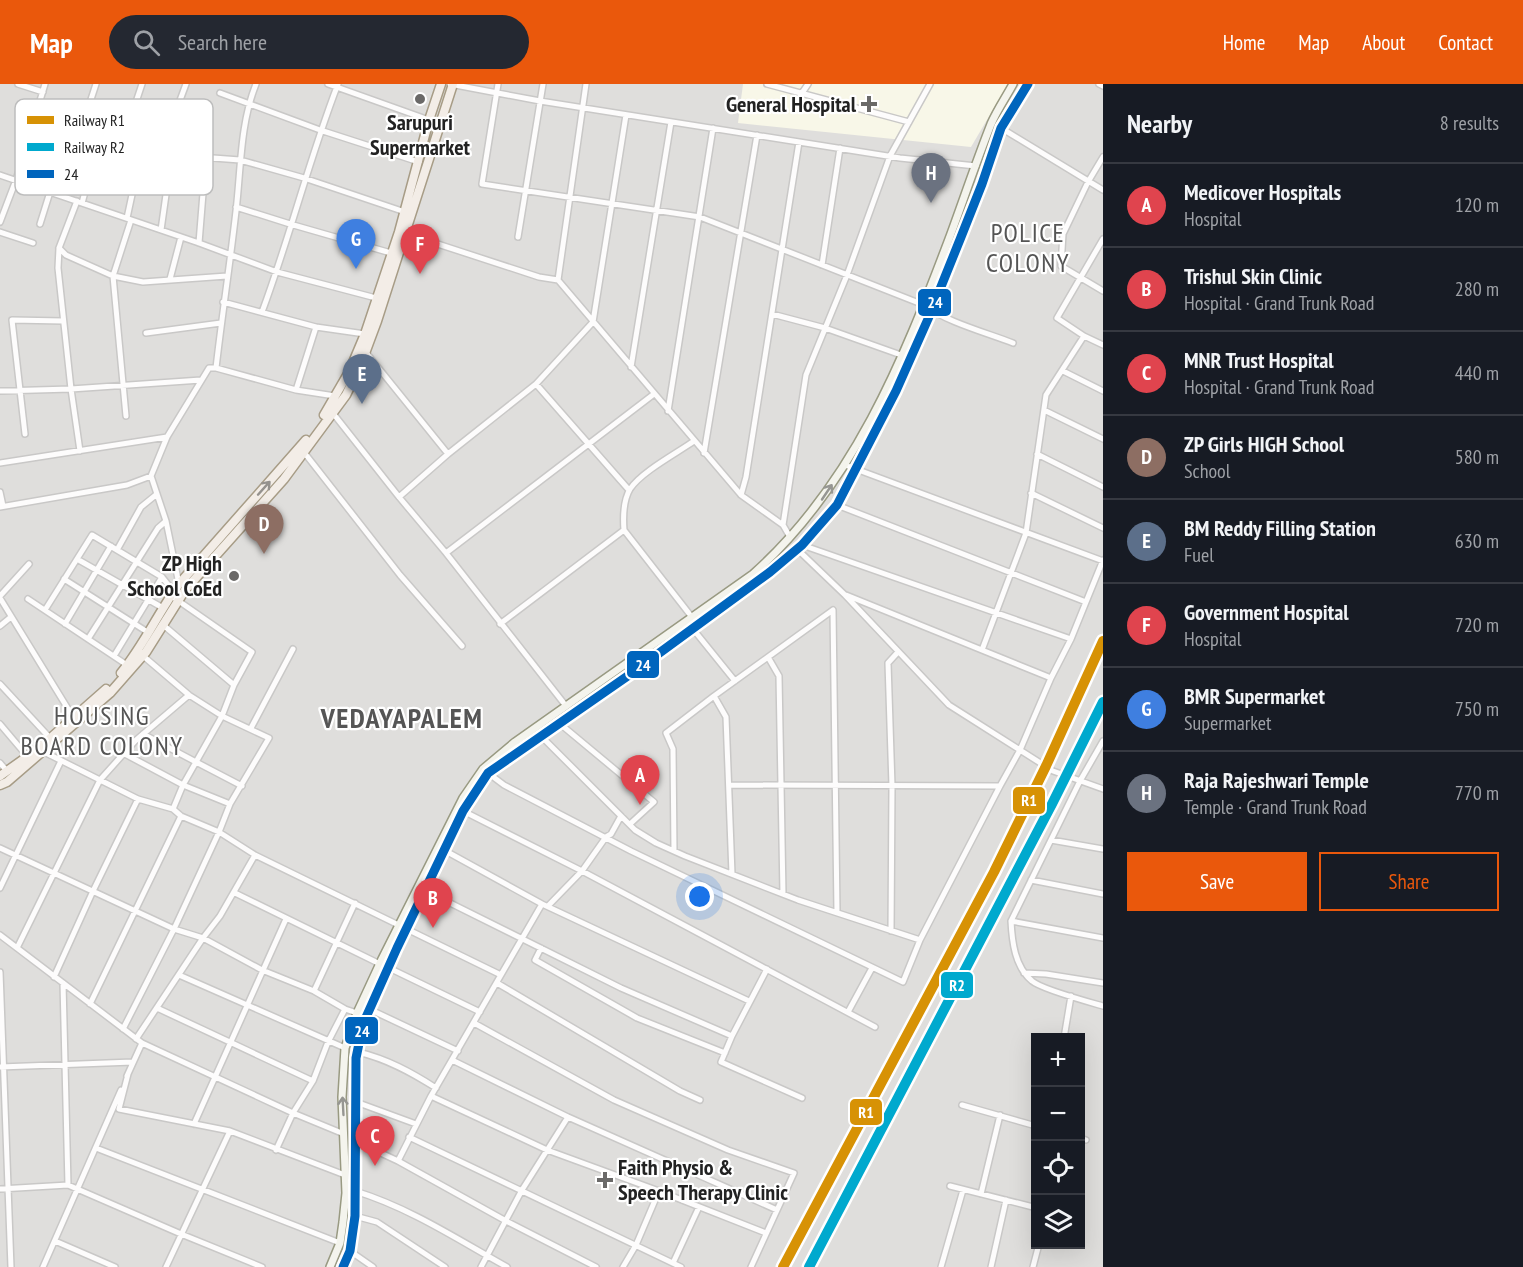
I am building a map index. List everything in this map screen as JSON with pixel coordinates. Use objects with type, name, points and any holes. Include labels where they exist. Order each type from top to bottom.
[{"type":"main road","points":[[331,410],[335,396],[363,349],[365,334],[391,253],[402,232],[429,120],[441,84]]},
{"type":"main road","points":[[3,774],[27,756],[41,751],[50,738],[110,686],[140,653],[150,633],[207,565],[284,480],[331,410],[346,395],[452,84]]},
{"type":"main road","points":[[343,1267],[350,1251],[356,1216],[356,1058],[363,1024],[426,891],[463,798],[483,769],[515,742],[753,574],[781,549],[806,520],[845,465],[872,418],[924,305],[992,123],[1013,84]]},
{"type":"main road","points":[[330,1267],[340,1243],[346,1193],[342,1097],[345,1048],[357,1013],[399,925],[463,811],[488,773],[705,620],[799,547],[837,505],[896,391],[982,184],[1001,128],[1028,84]]},
{"type":"main road","points":[[0,785],[7,782],[110,693],[160,622],[163,608],[174,590],[302,450]]},
{"type":"main road","points":[[806,520],[816,528]]},
{"type":"main road","points":[[781,549],[788,556]]},
{"type":"main road","points":[[699,611],[705,620]]},
{"type":"main road","points":[[680,624],[690,631]]},
{"type":"street","points":[[18,84],[43,92]]},
{"type":"street","points":[[41,99],[45,84]]},
{"type":"street","points":[[91,99],[96,84]]},
{"type":"street","points":[[137,99],[142,84]]},
{"type":"street","points":[[180,99],[186,84]]},
{"type":"street","points":[[216,368],[231,255],[240,160],[248,104],[256,84]]},
{"type":"street","points":[[328,84],[429,120]]},
{"type":"street","points":[[452,84],[626,115],[890,156],[976,166]]},
{"type":"street","points":[[498,84],[482,184],[700,217],[924,305],[939,316],[950,318],[1012,342]]},
{"type":"street","points":[[518,237],[543,84]]},
{"type":"street","points":[[558,280],[586,84]]},
{"type":"street","points":[[767,84],[909,122]]},
{"type":"street","points":[[802,93],[808,84]]},
{"type":"street","points":[[783,525],[806,375],[847,275],[890,156],[930,84]]},
{"type":"street","points":[[1099,84],[1103,86]]},
{"type":"street","points":[[262,312],[277,272],[304,178],[337,86]]},
{"type":"street","points":[[220,93],[320,130],[419,162]]},
{"type":"street","points":[[399,497],[448,454],[536,384],[593,322],[626,115]]},
{"type":"street","points":[[631,367],[671,122]]},
{"type":"street","points":[[668,411],[713,128]]},
{"type":"street","points":[[1001,128],[1103,190]]},
{"type":"street","points":[[704,453],[756,135]]},
{"type":"street","points":[[741,495],[746,477],[799,142]]},
{"type":"street","points":[[822,265],[840,148]]},
{"type":"street","points":[[213,157],[240,160],[304,178],[405,212]]},
{"type":"street","points":[[1103,157],[1063,234],[1061,266],[1103,291]]},
{"type":"street","points":[[0,175],[15,180]]},
{"type":"street","points":[[0,222],[15,183]]},
{"type":"street","points":[[40,224],[49,195]]},
{"type":"street","points":[[59,195],[277,272],[376,298]]},
{"type":"street","points":[[80,450],[58,268],[59,248],[81,195]]},
{"type":"street","points":[[126,416],[113,276],[129,219],[133,195]]},
{"type":"street","points":[[161,230],[167,195]]},
{"type":"street","points":[[199,243],[203,195]]},
{"type":"street","points":[[236,207],[290,225],[391,253]]},
{"type":"street","points":[[0,232],[33,243]]},
{"type":"street","points":[[402,232],[539,277],[558,280],[741,495],[783,525],[790,537]]},
{"type":"street","points":[[170,279],[181,237]]},
{"type":"street","points":[[1103,239],[1056,318],[1103,345]]},
{"type":"street","points":[[59,248],[66,255],[113,276],[143,282],[227,276]]},
{"type":"street","points":[[223,302],[316,327],[365,334]]},
{"type":"street","points":[[772,314],[825,328],[901,355]]},
{"type":"street","points":[[25,434],[12,320],[63,321]]},
{"type":"street","points":[[146,333],[221,323]]},
{"type":"street","points":[[296,390],[316,327]]},
{"type":"street","points":[[982,650],[1026,533],[1046,395],[1084,336]]},
{"type":"street","points":[[363,349],[448,454]]},
{"type":"street","points":[[173,809],[183,785],[222,716],[234,685],[252,652],[178,601],[174,590],[166,521],[151,476],[166,437],[209,368],[296,390],[335,396]]},
{"type":"street","points":[[1063,370],[1103,391]]},
{"type":"street","points":[[0,391],[71,389],[201,380]]},
{"type":"street","points":[[536,384],[629,490]]},
{"type":"street","points":[[446,553],[654,394]]},
{"type":"street","points":[[331,410],[566,706]]},
{"type":"street","points":[[1044,410],[1103,439]]},
{"type":"street","points":[[0,463],[166,437]]},
{"type":"street","points":[[691,616],[624,530],[622,515],[629,490],[640,478],[694,441]]},
{"type":"street","points":[[302,450],[400,575],[462,646]]},
{"type":"street","points":[[1037,454],[1103,487]]},
{"type":"street","points":[[488,773],[504,785],[642,857],[903,982],[920,940],[1020,750],[1051,678],[1071,639],[1103,560],[845,465]]},
{"type":"street","points":[[0,492],[1,506],[127,485],[151,476]]},
{"type":"street","points":[[1031,493],[1103,528]]},
{"type":"street","points":[[117,550],[141,507],[157,494]]},
{"type":"street","points":[[837,505],[1086,602]]},
{"type":"street","points":[[88,639],[158,528],[166,521]]},
{"type":"street","points":[[500,624],[624,530]]},
{"type":"street","points":[[45,610],[92,535],[162,577],[174,590]]},
{"type":"street","points":[[65,624],[111,546]]},
{"type":"street","points":[[799,547],[949,705],[1053,771],[1103,789]]},
{"type":"street","points":[[799,547],[1071,639]]},
{"type":"street","points":[[77,559],[163,608]]},
{"type":"street","points":[[30,564],[0,597],[73,717]]},
{"type":"street","points":[[114,656],[162,577]]},
{"type":"street","points":[[64,579],[150,633]]},
{"type":"street","points":[[845,595],[1051,678]]},
{"type":"street","points":[[28,598],[127,665]]},
{"type":"street","points":[[674,851],[673,748],[666,733],[832,610],[837,912]]},
{"type":"street","points":[[0,626],[11,617]]},
{"type":"street","points":[[160,622],[234,685]]},
{"type":"street","points":[[690,631],[735,681]]},
{"type":"street","points":[[251,728],[293,649]]},
{"type":"street","points":[[891,931],[892,786],[888,663],[898,652]]},
{"type":"street","points":[[123,1029],[174,929],[230,804],[269,738],[222,716],[189,695],[140,653]]},
{"type":"street","points":[[768,657],[779,676],[783,894]]},
{"type":"street","points":[[0,684],[50,738]]},
{"type":"street","points":[[17,948],[100,780],[123,753],[189,695]]},
{"type":"street","points":[[714,696],[726,717],[732,874]]},
{"type":"street","points":[[559,723],[654,802],[630,825]]},
{"type":"street","points":[[0,724],[27,756]]},
{"type":"street","points":[[143,734],[242,786]]},
{"type":"street","points":[[540,735],[630,825],[656,843],[783,894],[920,940]]},
{"type":"street","points":[[1103,741],[1080,781],[1011,921],[1012,946],[1024,973],[1034,983],[1103,1006]]},
{"type":"street","points":[[41,751],[138,799],[173,809],[181,816],[219,832],[255,855],[501,975]]},
{"type":"street","points":[[123,753],[183,785],[230,804]]},
{"type":"street","points":[[0,888],[61,760]]},
{"type":"street","points":[[0,763],[3,774]]},
{"type":"street","points":[[729,785],[1000,786]]},
{"type":"street","points":[[54,976],[138,799]]},
{"type":"street","points":[[463,811],[582,871],[875,1027]]},
{"type":"street","points":[[90,1004],[181,816]]},
{"type":"street","points":[[398,1161],[431,1096],[522,938],[545,905],[582,871],[606,837],[611,834],[621,816]]},
{"type":"street","points":[[1051,840],[1103,849]]},
{"type":"street","points":[[0,848],[174,929],[203,938],[262,970],[314,991],[345,1009],[357,1013]]},
{"type":"street","points":[[442,848],[545,905],[749,1001]]},
{"type":"street","points":[[136,1039],[235,892],[255,855]]},
{"type":"street","points":[[1031,880],[1103,894]]},
{"type":"street","points":[[426,891],[621,988],[732,1036]]},
{"type":"street","points":[[235,892],[380,964]]},
{"type":"street","points":[[314,991],[355,903]]},
{"type":"street","points":[[194,1124],[286,919]]},
{"type":"street","points":[[1011,921],[1103,938]]},
{"type":"street","points":[[0,935],[142,1043],[293,1113],[344,1134]]},
{"type":"street","points":[[541,948],[535,960],[638,1018],[725,1053]]},
{"type":"street","points":[[388,968],[480,1012]]},
{"type":"street","points":[[848,1012],[872,968]]},
{"type":"street","points":[[767,969],[749,1001],[721,1062],[802,1098]]},
{"type":"street","points":[[0,972],[11,1267]]},
{"type":"street","points":[[1024,973],[1046,974],[1103,984]]},
{"type":"street","points":[[179,975],[345,1048]]},
{"type":"street","points":[[63,983],[68,1185]]},
{"type":"street","points":[[497,983],[680,1091],[700,1100]]},
{"type":"street","points":[[1065,1033],[1071,996]]},
{"type":"street","points":[[157,1008],[313,1081]]},
{"type":"street","points":[[276,1150],[293,1113],[313,1081],[328,1042],[345,1009]]},
{"type":"street","points":[[369,1009],[458,1051]]},
{"type":"street","points":[[474,1023],[614,1100],[728,1150],[794,1173],[751,1267]]},
{"type":"street","points":[[43,1267],[142,1043]]},
{"type":"street","points":[[358,1052],[409,1070],[436,1088]]},
{"type":"street","points":[[452,1060],[568,1117],[777,1210]]},
{"type":"street","points":[[2,1067],[133,1062]]},
{"type":"street","points":[[128,1074],[119,1109],[230,1131],[345,1176]]},
{"type":"street","points":[[431,1096],[547,1150],[766,1233]]},
{"type":"street","points":[[356,1102],[416,1124]]},
{"type":"street","points":[[962,1105],[1031,1125]]},
{"type":"street","points":[[981,1194],[1000,1115]]},
{"type":"street","points":[[481,1267],[522,1190],[568,1117]]},
{"type":"street","points":[[166,1267],[230,1131]]},
{"type":"street","points":[[409,1137],[681,1267]]},
{"type":"street","points":[[357,1142],[398,1161],[506,1221],[596,1267]]},
{"type":"street","points":[[96,1148],[340,1243]]},
{"type":"street","points":[[0,1190],[68,1185],[262,1267]]},
{"type":"street","points":[[950,1186],[1031,1206]]},
{"type":"street","points":[[941,1267],[963,1190]]},
{"type":"street","points":[[355,1191],[413,1214],[507,1267]]},
{"type":"street","points":[[623,1267],[636,1245],[659,1191]]},
{"type":"street","points":[[991,1267],[1006,1200]]},
{"type":"street","points":[[672,1263],[699,1207]]},
{"type":"street","points":[[356,1216],[377,1222],[445,1267]]},
{"type":"street","points":[[55,1241],[115,1267]]},
{"type":"street","points":[[1033,1267],[1038,1249]]},
{"type":"street","points":[[350,1251],[373,1267]]},
{"type":"shaded area","points":[[0,84],[1103,84],[1103,1267],[0,1267]]},
{"type":"shaded area","name":"General Hospital","points":[[743,84],[1008,84],[971,147],[738,123]]},
{"type":"railway","points":[[809,1267],[1052,804],[1103,702]]},
{"type":"rail line","name":"R1","points":[[783,1267],[994,872],[1103,641]]},
{"type":"rail line","name":"R2","points":[[809,1267],[1052,804],[1103,702]]},
{"type":"transit line","name":"24","points":[[343,1267],[350,1251],[355,1216],[356,1058],[363,1024],[463,811],[488,773],[632,673],[770,572],[802,545],[837,505],[896,391],[961,237],[1001,128],[1028,84]]},
{"type":"place","name":"Sarupuri Supermarket","points":[[420,99]]},
{"type":"place","name":"General Hospital","points":[[869,104]]},
{"type":"place","name":"Raja Rajeshwari Temple","points":[[931,203]]},
{"type":"place","name":"BMR Supermarket","points":[[356,269]]},
{"type":"place","name":"Government Hospital","points":[[420,274]]},
{"type":"place","name":"BM Reddy Filling Station","points":[[362,404]]},
{"type":"place","name":"ZP Girls HIGH School","points":[[264,554]]},
{"type":"place","name":"ZP High School CoEd","points":[[234,576]]},
{"type":"place","name":"Medicover Hospitals","points":[[640,805]]},
{"type":"place","name":"Trishul Skin Clinic","points":[[433,928]]},
{"type":"place","name":"MNR Trust Hospital","points":[[375,1166]]},
{"type":"place","name":"Faith Physio & Speech Therapy Clinic","points":[[605,1180]]},
{"type":"district","name":"POLICE COLONY","points":[[1028,248]]},
{"type":"district","name":"VEDAYAPALEM","points":[[402,718]]},
{"type":"district","name":"HOUSING BOARD COLONY","points":[[102,731]]}]
